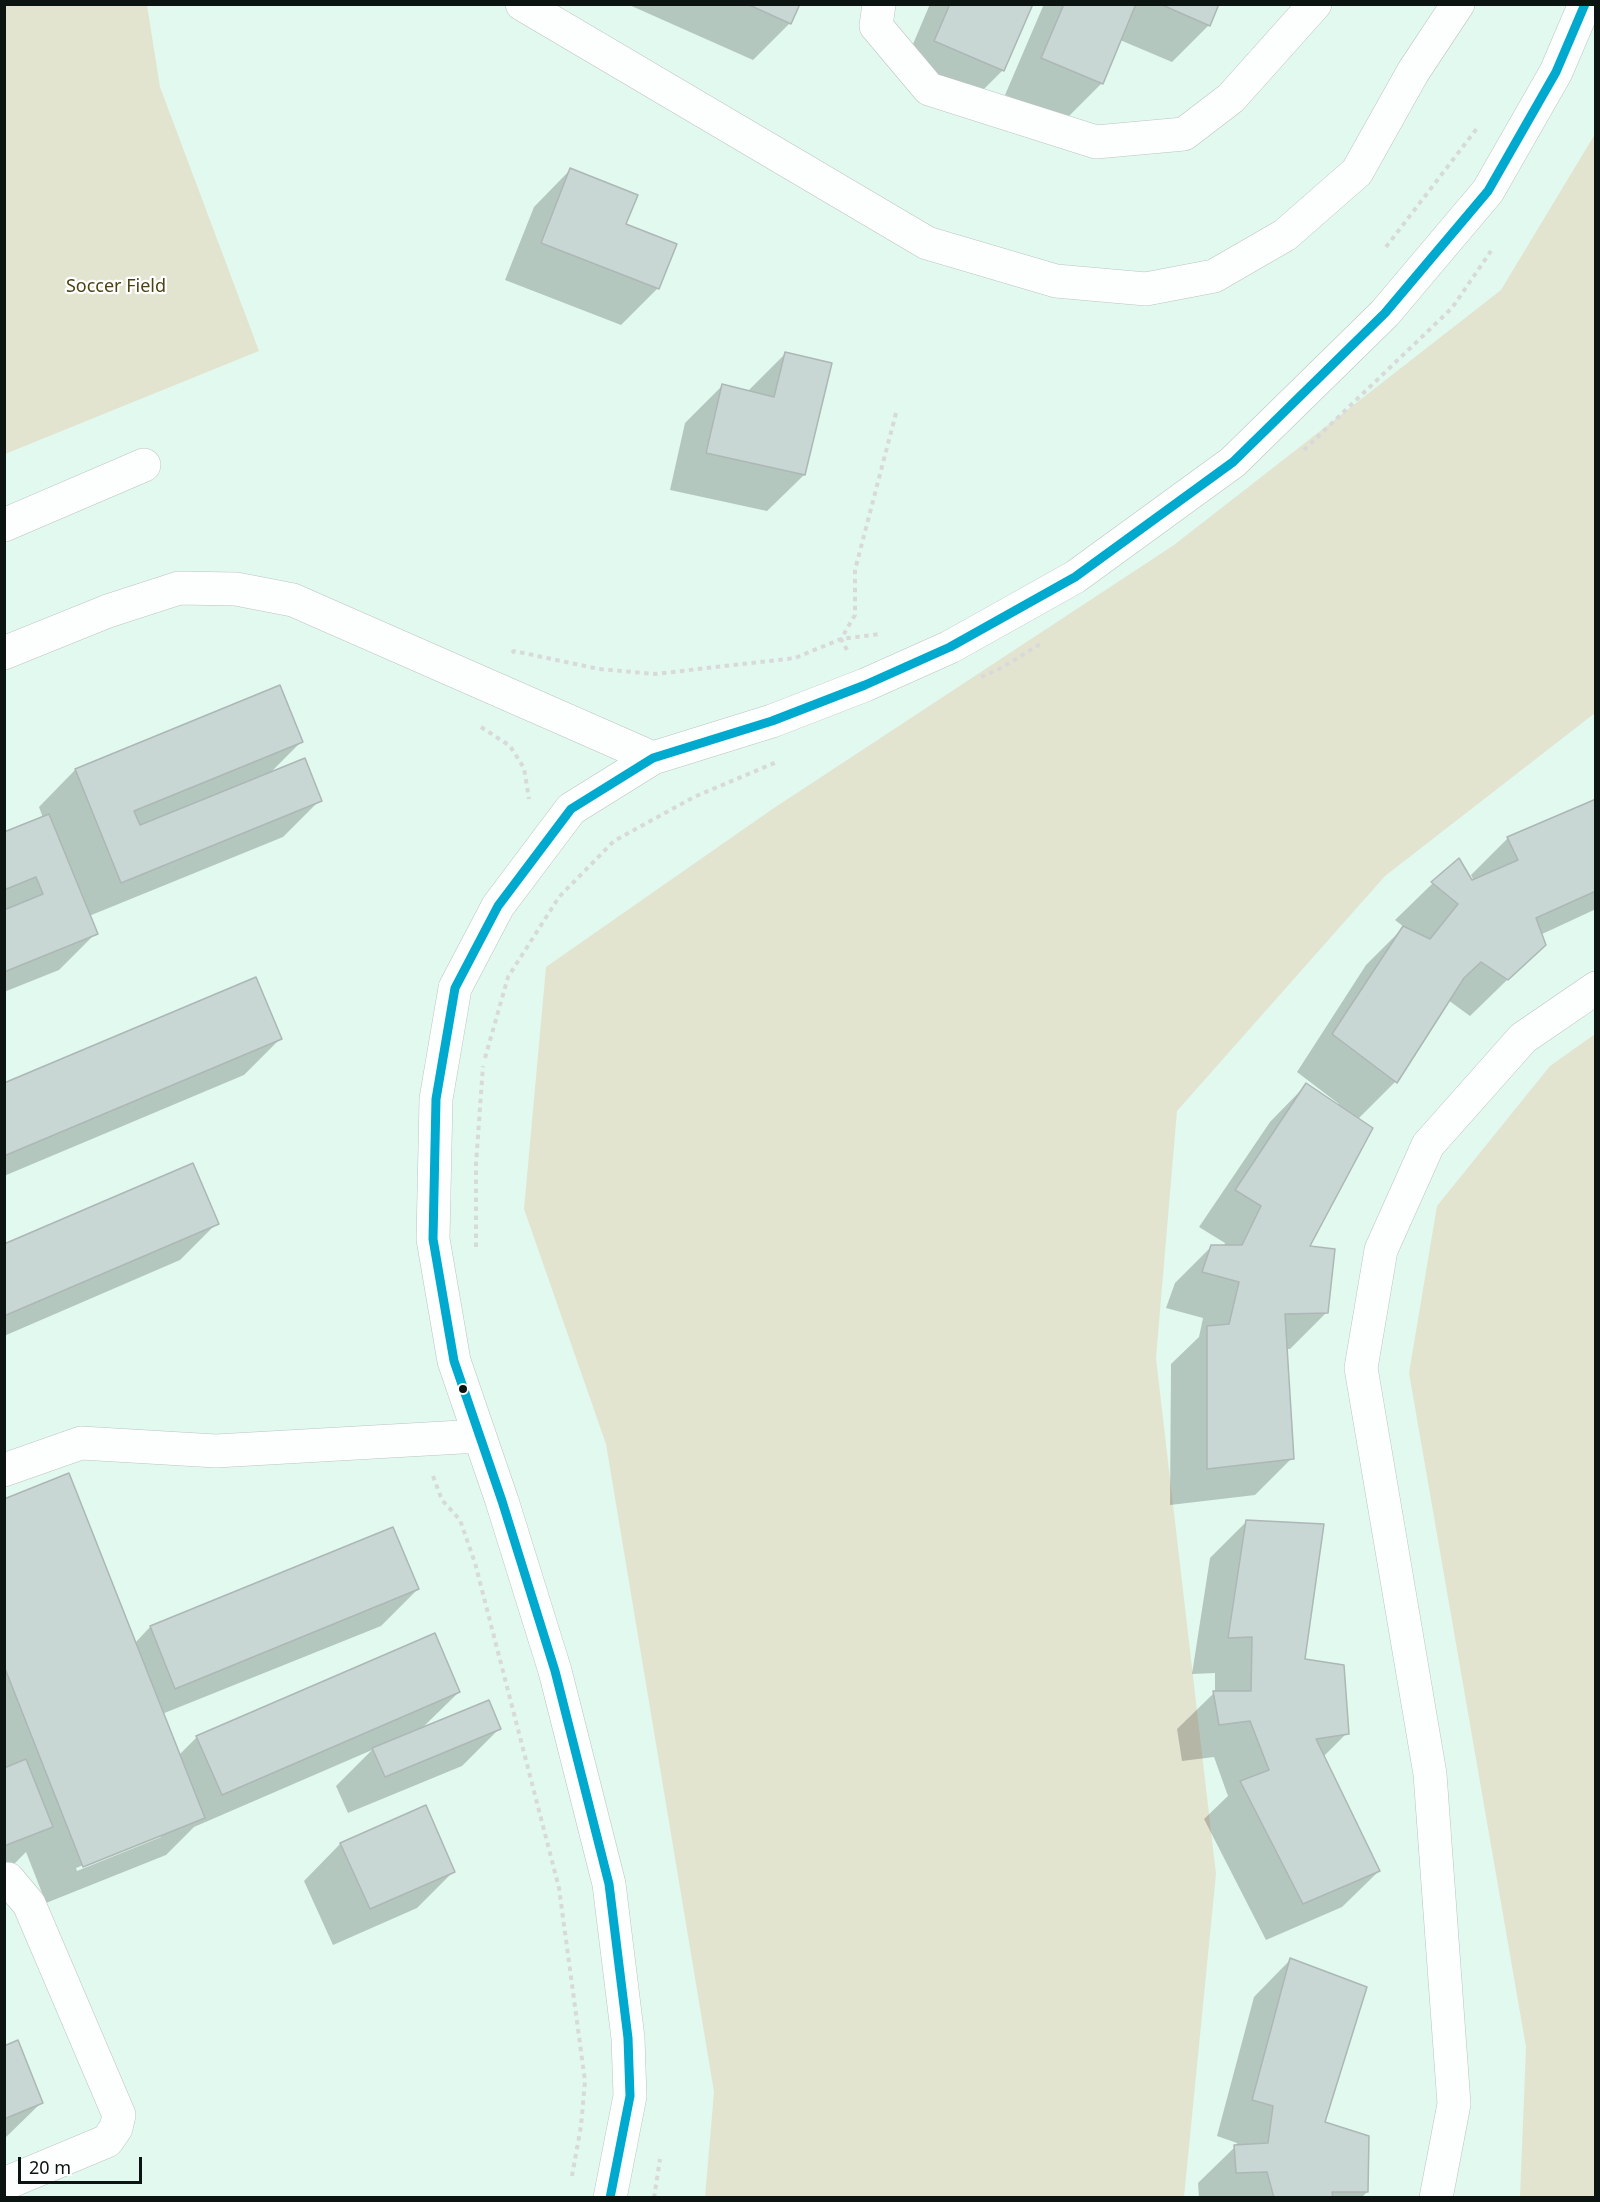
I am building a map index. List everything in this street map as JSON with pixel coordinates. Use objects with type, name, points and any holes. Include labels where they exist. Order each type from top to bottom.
[{"type":"street","points":[[522,4],[927,243],[1056,281],[1146,289],[1214,276],[1285,236],[1356,172],[1413,72],[1458,4]]},
{"type":"street","points":[[879,4],[876,26],[929,89],[1096,142],[1184,134],[1231,99],[1315,4]]},
{"type":"street","points":[[610,2198],[630,2096],[628,2038],[609,1884],[555,1671],[502,1502],[454,1361],[433,1239],[436,1099],[455,988],[498,906],[571,809],[653,758],[772,721],[865,685],[950,646],[1075,577],[1233,462],[1385,313],[1488,191],[1556,72],[1585,4]]},
{"type":"street","points":[[4,525],[144,465]]},
{"type":"street","points":[[4,652],[108,610],[179,588],[236,589],[293,600],[653,758]]},
{"type":"street","points":[[1436,2198],[1454,2104],[1430,1774],[1361,1368],[1381,1250],[1428,1145],[1523,1038],[1596,988]]},
{"type":"street","points":[[4,1470],[81,1443],[216,1451],[479,1436]]},
{"type":"street","points":[[4,1879],[8,1880],[29,1904],[118,2115],[116,2128],[106,2140],[4,2184]]},
{"type":"path","points":[[1384,251],[1480,123]]},
{"type":"path","points":[[1301,453],[1452,308],[1496,244]]},
{"type":"path","points":[[855,615],[855,570],[896,413]]},
{"type":"path","points":[[489,687],[514,651],[599,669],[655,674],[795,658],[841,639],[888,633]]},
{"type":"path","points":[[970,681],[1001,668],[1050,638]]},
{"type":"path","points":[[476,1255],[476,1164],[484,1061],[508,977],[559,897],[614,841],[694,797],[781,761]]},
{"type":"shaded area","points":[[5,5],[1595,5],[1595,2197],[5,2197]]},
{"type":"green space","name":"Soccer Field","points":[[5,4],[147,5],[160,87],[259,351],[5,454]]},
{"type":"green space","points":[[1595,134],[1595,713],[1385,876],[1177,1111],[1156,1358],[1216,1874],[1184,2197],[705,2197],[714,2092],[606,1444],[524,1209],[546,967],[771,810],[1174,545],[1501,290]]},
{"type":"green space","points":[[1595,1034],[1595,2197],[1520,2197],[1526,2047],[1409,1373],[1437,1206],[1550,1066]]},
{"type":"building","points":[[747,4],[800,4],[791,24]]},
{"type":"building","points":[[950,4],[1033,4],[1004,71],[934,41]]},
{"type":"building","points":[[1064,4],[1136,4],[1103,84],[1041,58]]},
{"type":"building","points":[[1160,4],[1219,4],[1210,26]]},
{"type":"building","points":[[570,168],[638,195],[626,224],[677,244],[659,289],[541,243]]},
{"type":"building","points":[[785,352],[832,363],[805,475],[706,453],[722,384],[774,397]]},
{"type":"building","points":[[280,685],[303,742],[134,811],[140,825],[305,758],[322,801],[121,883],[75,769]]},
{"type":"building","points":[[1596,799],[1596,891],[1536,918],[1546,945],[1508,980],[1481,962],[1464,978],[1397,1083],[1332,1034],[1403,926],[1430,939],[1458,904],[1431,882],[1459,858],[1472,880],[1518,860],[1507,837]]},
{"type":"building","points":[[49,814],[98,934],[4,972],[4,910],[43,894],[36,877],[4,890],[4,832]]},
{"type":"building","points":[[256,977],[282,1039],[4,1156],[4,1083]]},
{"type":"building","points":[[1306,1083],[1373,1128],[1310,1246],[1335,1249],[1328,1313],[1285,1314],[1294,1459],[1207,1469],[1207,1326],[1229,1324],[1239,1282],[1202,1272],[1211,1245],[1242,1245],[1261,1206],[1235,1190]]},
{"type":"building","points":[[193,1163],[219,1224],[4,1316],[4,1244]]},
{"type":"building","points":[[69,1473],[205,1818],[83,1867],[4,1666],[4,1499]]},
{"type":"building","points":[[1246,1520],[1324,1524],[1305,1659],[1344,1665],[1349,1734],[1316,1739],[1380,1871],[1303,1904],[1240,1781],[1269,1770],[1250,1721],[1219,1725],[1213,1691],[1251,1691],[1252,1637],[1228,1638]]},
{"type":"building","points":[[393,1527],[419,1589],[175,1689],[150,1626]]},
{"type":"building","points":[[435,1633],[460,1692],[222,1795],[196,1736]]},
{"type":"building","points":[[489,1700],[501,1729],[385,1777],[372,1748]]},
{"type":"building","points":[[26,1759],[53,1827],[4,1846],[4,1768]]},
{"type":"building","points":[[426,1805],[455,1872],[370,1909],[340,1843]]},
{"type":"building","points":[[1290,1958],[1367,1987],[1325,2122],[1369,2136],[1368,2192],[1332,2192],[1333,2198],[1274,2198],[1267,2172],[1236,2173],[1234,2145],[1268,2143],[1273,2106],[1252,2100]]},
{"type":"building","points":[[18,2040],[43,2103],[4,2119],[4,2046]]},
{"type":"transit line","points":[[610,2198],[630,2096],[628,2038],[609,1884],[555,1671],[502,1501],[454,1361],[433,1239],[436,1099],[455,988],[498,906],[571,809],[653,758],[772,721],[865,685],[950,647],[1075,577],[1233,462],[1385,313],[1488,191],[1556,72],[1585,4]]}]
